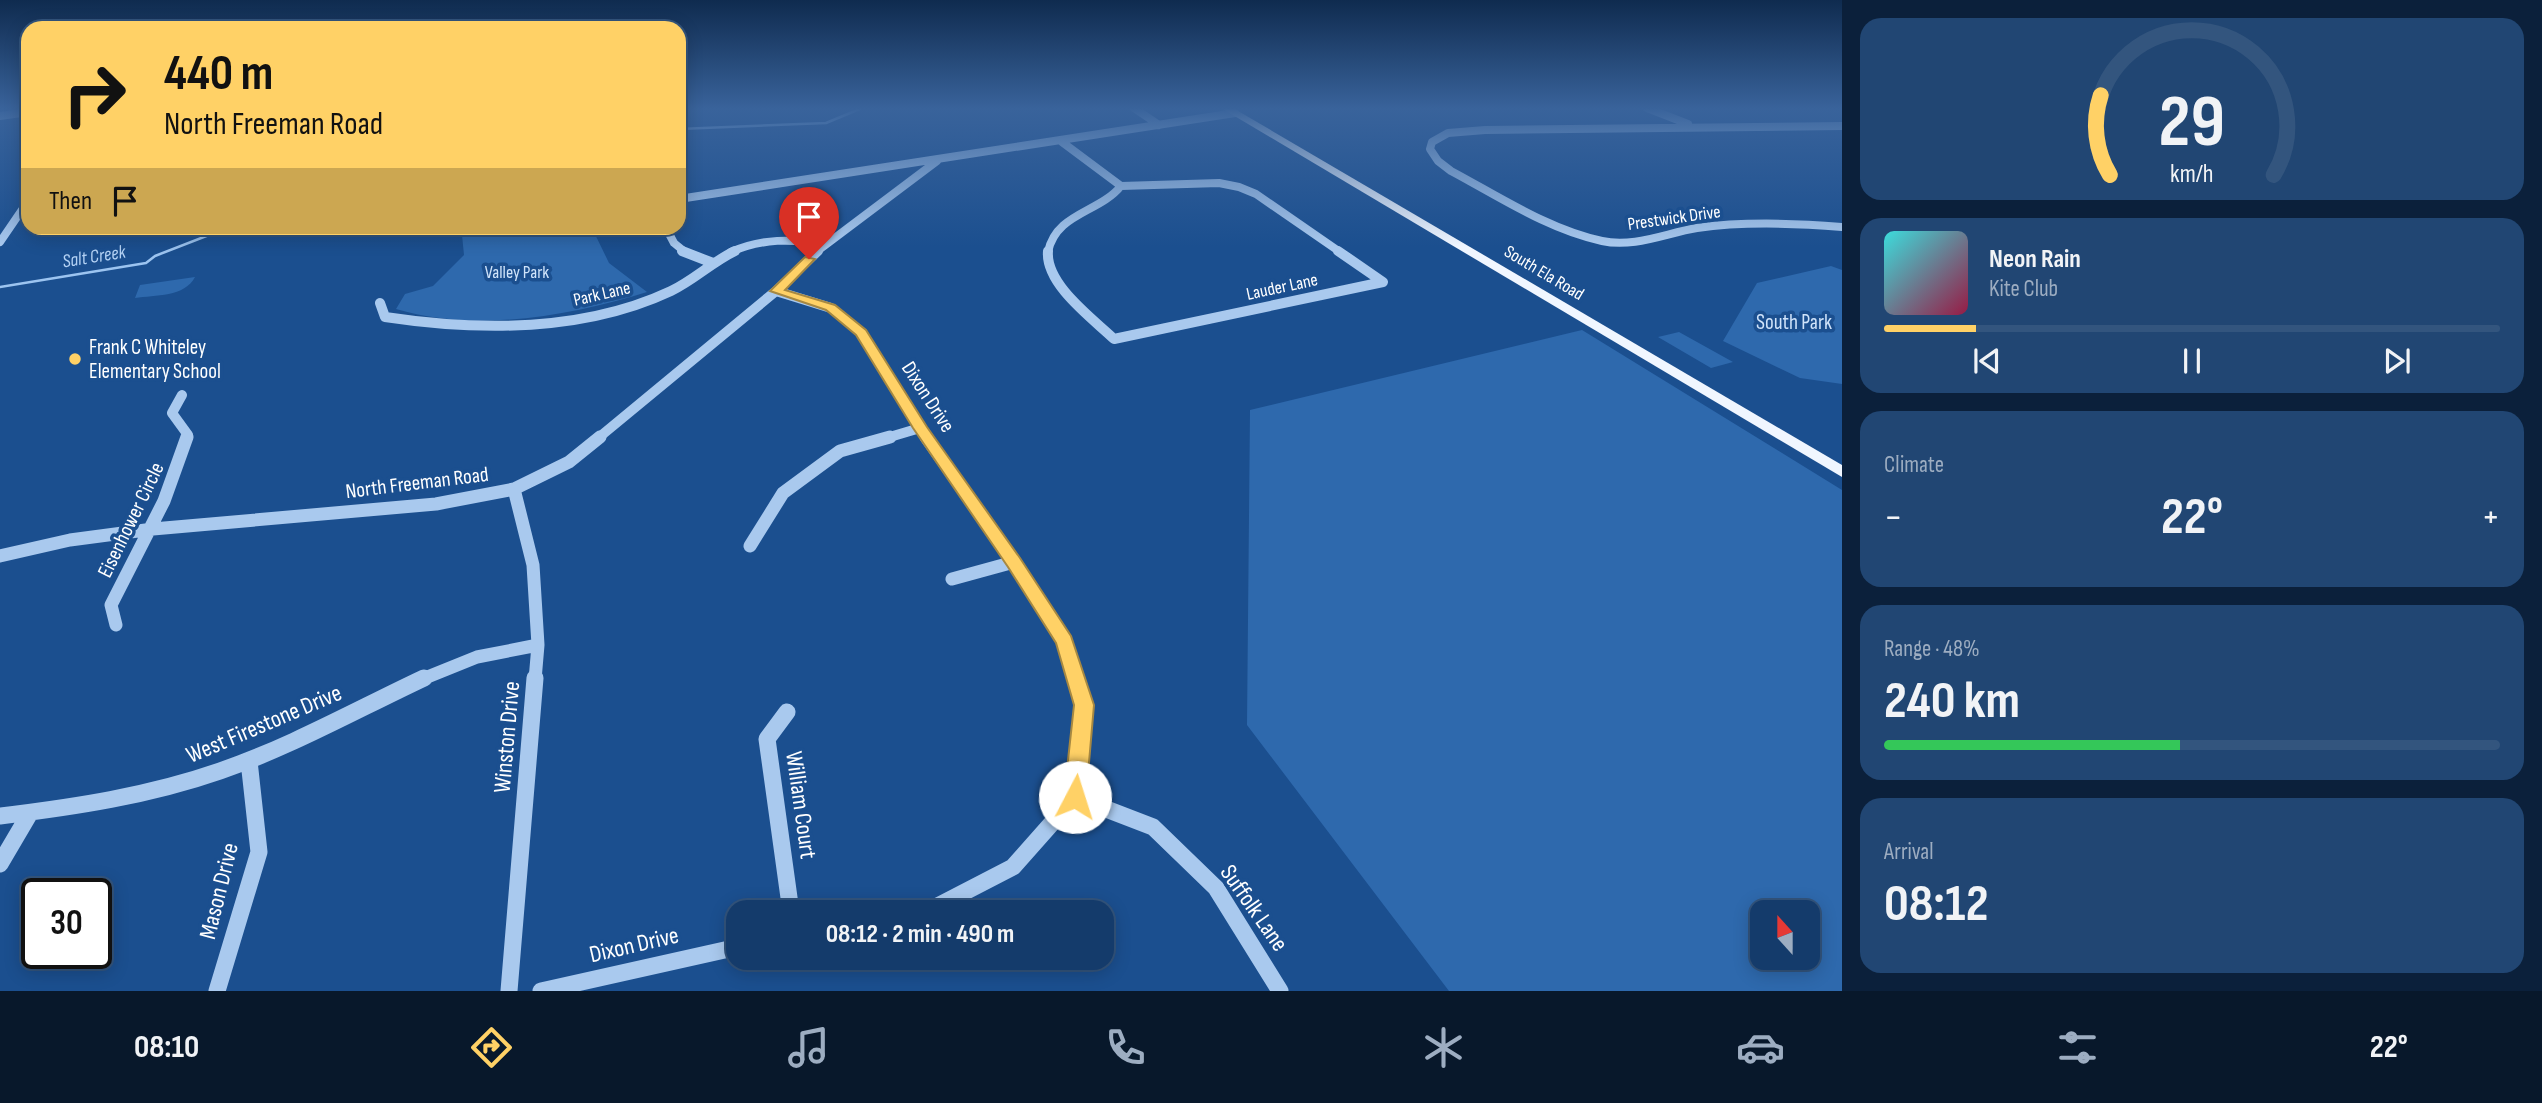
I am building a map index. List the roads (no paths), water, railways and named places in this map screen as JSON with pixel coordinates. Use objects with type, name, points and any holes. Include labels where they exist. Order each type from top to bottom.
[{"type":"main road","name":"South Ela Road","points":[[1303,154],[1842,472]]},
{"type":"street","points":[[686,199],[981,154]]},
{"type":"street","points":[[1078,154],[1121,186]]},
{"type":"street","name":"Prestwick Drive","points":[[1433,154],[1436,160],[1463,176],[1561,227],[1605,242],[1654,239],[1695,228],[1783,222],[1842,227]]},
{"type":"street","name":"North Freeman Road","points":[[0,556],[70,540],[153,529],[436,504],[514,489],[569,462],[776,291],[825,244],[937,161]]},
{"type":"street","name":"Lauder Lane","points":[[1219,183],[1239,187],[1256,194],[1383,282],[1114,339],[1062,286],[1048,261],[1048,249],[1053,236],[1072,217],[1112,198],[1121,186],[1219,183]]},
{"type":"street","points":[[0,242],[21,211]]},
{"type":"street","points":[[669,235],[672,244],[680,250],[713,262]]},
{"type":"street","name":"Park Lane","points":[[380,303],[386,317],[426,324],[485,327],[546,321],[610,311],[670,291],[731,251],[766,240],[799,239],[825,244]]},
{"type":"street","name":"Dixon Drive","points":[[776,291],[831,308],[861,333],[920,428],[1014,562],[1065,641],[1084,705],[1075,797]]},
{"type":"street","name":"Eisenhower Circle","points":[[117,625],[111,605],[153,529],[178,472],[188,435],[172,413],[182,395]]},
{"type":"street","points":[[750,546],[783,493],[840,451],[920,428]]},
{"type":"street","name":"Winston Drive","points":[[509,991],[538,645],[533,565],[514,489]]},
{"type":"street","points":[[953,579],[1014,562]]},
{"type":"street","name":"West Firestone Drive","points":[[0,816],[97,804],[136,796],[249,761],[449,666],[538,645]]},
{"type":"street","name":"William Court","points":[[787,712],[768,739],[789,900]]},
{"type":"street","name":"Mason Drive","points":[[217,991],[259,852],[249,761]]},
{"type":"street","points":[[949,900],[1013,867],[1075,797]]},
{"type":"street","name":"Suffolk Lane","points":[[1075,797],[1153,827],[1216,888],[1280,991]]},
{"type":"street","points":[[0,864],[30,813]]},
{"type":"street","name":"Dixon Drive","points":[[541,991],[726,950]]},
{"type":"waterway","name":"Salt Creek","points":[[0,287],[146,263],[155,256],[209,235]]},
{"type":"place","name":"Frank C Whiteley Elementary School","points":[[75,359]]},
{"type":"park label","name":"Valley Park","points":[[517,272]]},
{"type":"park label","name":"South Park","points":[[1794,322]]}]
